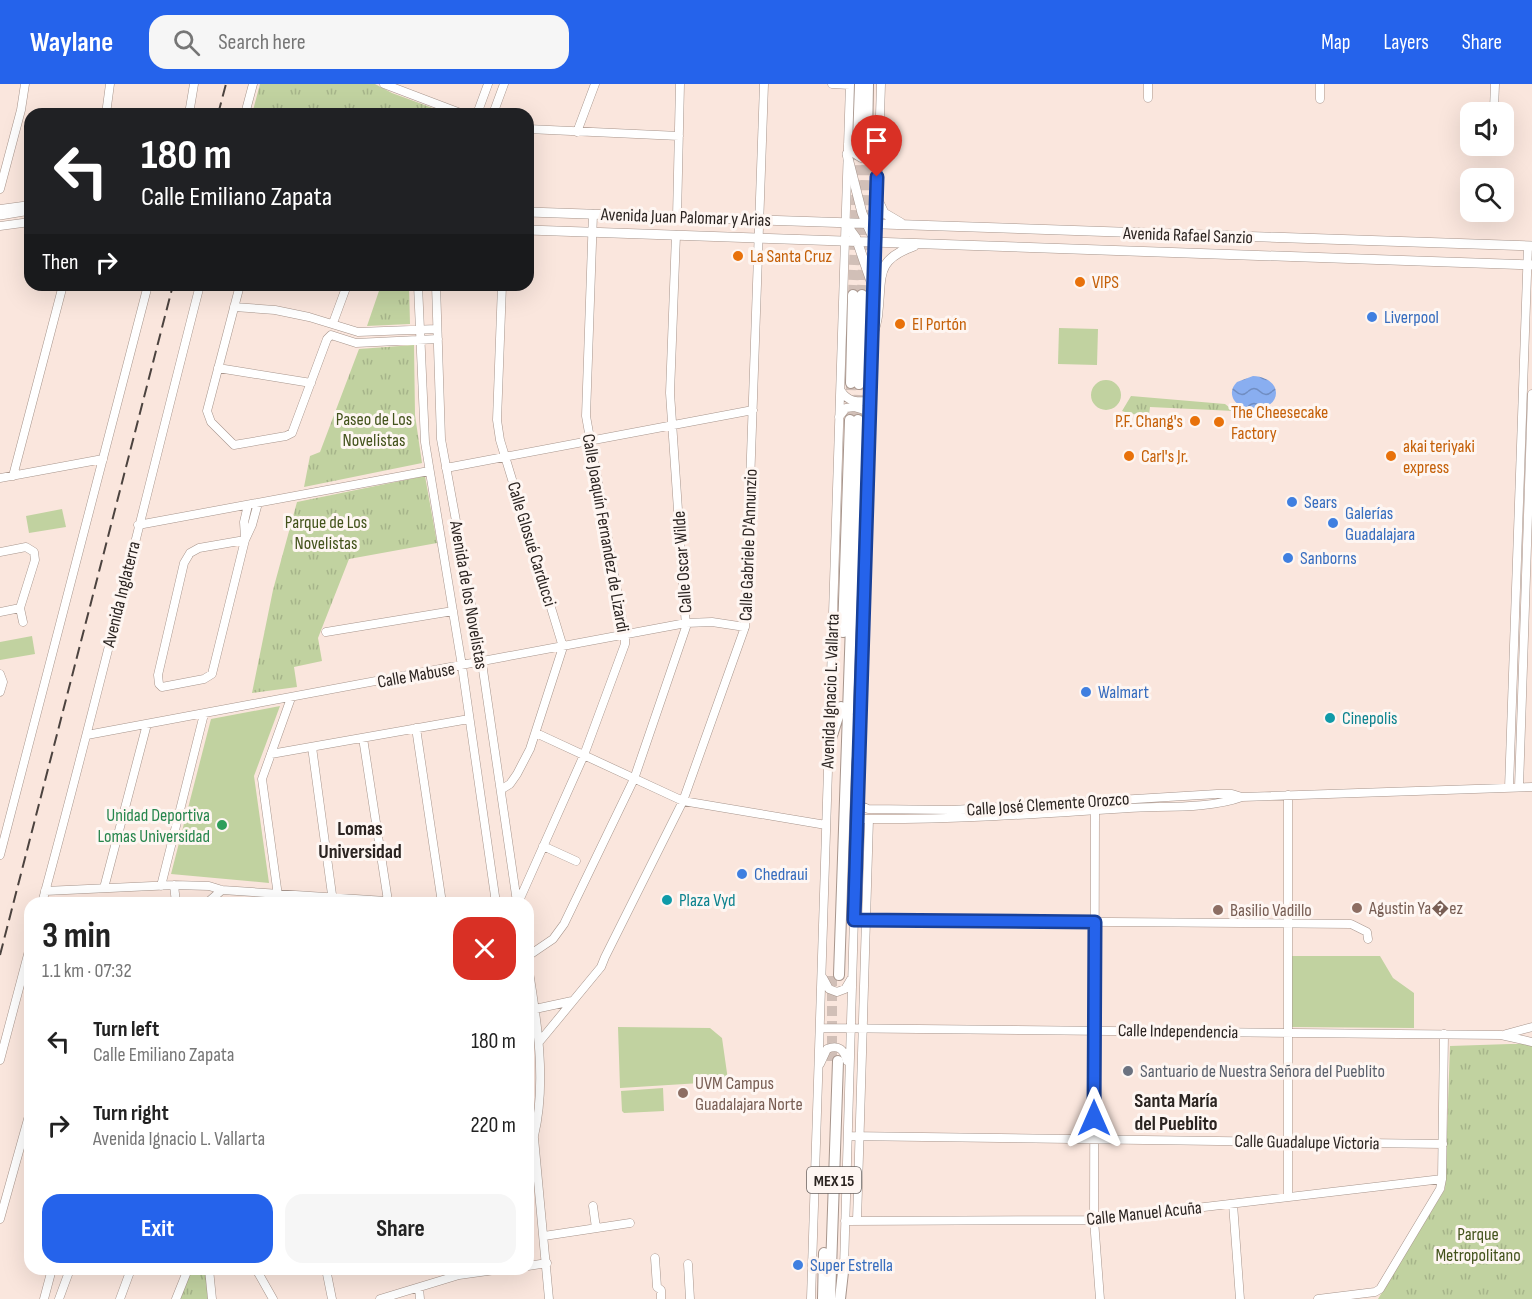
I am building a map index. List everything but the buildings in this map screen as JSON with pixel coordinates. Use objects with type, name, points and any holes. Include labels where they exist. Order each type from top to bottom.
[{"type":"highway","name":"Avenida Ignacio L. Vallarta","points":[[853,84],[857,142]]},
{"type":"highway","name":"Avenida Ignacio L. Vallarta","points":[[857,142],[868,84]]},
{"type":"highway","points":[[855,384],[858,295]]},
{"type":"highway","name":"Avenida Ignacio L. Vallarta","points":[[831,974],[850,666],[854,418]]},
{"type":"highway","name":"Avenida Ignacio L. Vallarta","points":[[831,974],[854,418]]},
{"type":"highway","points":[[850,666],[858,780]]},
{"type":"highway","points":[[829,745],[841,707]]},
{"type":"highway","name":"MEX 15","points":[[823,1299],[835,1061],[830,1299]]},
{"type":"highway","points":[[841,1299],[844,1263]]},
{"type":"main road","points":[[847,154],[856,192],[871,224],[875,242]]},
{"type":"main road","points":[[877,198],[884,213],[890,218],[909,225]]},
{"type":"main road","points":[[0,215],[24,211]]},
{"type":"main road","name":"Avenida Juan Palomar y Arias","points":[[534,212],[845,223]]},
{"type":"main road","points":[[0,219],[24,216]]},
{"type":"main road","points":[[845,223],[857,241],[874,290]]},
{"type":"main road","name":"Avenida Rafael Sanzio","points":[[845,223],[1530,246]]},
{"type":"main road","name":"Avenida Juan Palomar y Arias","points":[[534,230],[844,241]]},
{"type":"main road","name":"Avenida Rafael Sanzio","points":[[844,241],[1529,265]]},
{"type":"main road","points":[[872,339],[878,312],[879,279],[882,269],[896,254],[920,244]]},
{"type":"street","points":[[0,189],[21,111],[25,84]]},
{"type":"street","points":[[107,108],[110,84]]},
{"type":"street","points":[[190,108],[194,84]]},
{"type":"street","points":[[246,108],[253,84]]},
{"type":"street","points":[[384,84],[447,108]]},
{"type":"street","points":[[479,108],[488,84]]},
{"type":"street","points":[[495,108],[504,84]]},
{"type":"street","points":[[577,132],[595,84]]},
{"type":"street","points":[[677,217],[680,84]]},
{"type":"street","name":"Calle Gabriele D'Annunzio","points":[[540,1041],[600,967],[683,801],[746,627],[764,84]]},
{"type":"street","points":[[832,84],[853,84]]},
{"type":"street","points":[[871,224],[877,198],[881,84]]},
{"type":"street","points":[[1148,84],[1148,98]]},
{"type":"street","points":[[1320,84],[1320,99]]},
{"type":"street","points":[[1494,102],[1495,84]]},
{"type":"street","points":[[534,129],[679,136]]},
{"type":"street","points":[[857,142],[856,157],[867,158],[871,155],[879,136]]},
{"type":"street","name":"Avenida Ignacio L. Vallarta","points":[[844,1263],[858,780],[854,418],[840,389],[847,154],[857,142]]},
{"type":"street","points":[[0,209],[24,206]]},
{"type":"street","name":"Calle Joaquín Fernandez de Lizardi","points":[[520,897],[584,755],[624,644],[625,635],[586,416],[593,214]]},
{"type":"street","points":[[0,226],[24,223]]},
{"type":"street","name":"Calle Oscar Wilde","points":[[534,952],[553,939],[564,924],[634,778],[686,627],[670,393],[676,235]]},
{"type":"street","name":"Avenida Ignacio L. Vallarta","points":[[811,1299],[820,1028],[831,974],[826,825],[829,745],[854,418],[870,401],[875,242]]},
{"type":"street","points":[[1509,788],[1530,246]]},
{"type":"street","points":[[13,476],[61,291]]},
{"type":"street","points":[[0,855],[146,291]]},
{"type":"street","name":"Avenida Inglaterra","points":[[44,897],[87,735],[198,291]]},
{"type":"street","points":[[238,291],[207,411],[208,417],[234,445],[292,433],[327,339],[331,335],[356,343],[438,339]]},
{"type":"street","points":[[333,323],[345,291]]},
{"type":"street","name":"Avenida de los Novelistas","points":[[418,291],[425,442],[462,666],[495,897]]},
{"type":"street","name":"Avenida de los Novelistas","points":[[436,291],[441,439],[482,663],[516,897]]},
{"type":"street","name":"Calle Glosué Carducci","points":[[502,291],[497,420],[500,440],[563,647]]},
{"type":"street","points":[[234,307],[275,310],[333,323],[358,332],[437,329]]},
{"type":"street","points":[[218,368],[311,383]]},
{"type":"street","points":[[840,389],[845,397],[852,401],[870,401]]},
{"type":"street","points":[[1520,787],[1532,394]]},
{"type":"street","points":[[446,468],[753,410]]},
{"type":"street","points":[[0,478],[103,459]]},
{"type":"street","points":[[138,525],[429,471]]},
{"type":"street","points":[[245,540],[200,548],[190,553],[184,563],[158,675],[159,684],[162,687],[204,680],[212,674],[245,540],[258,503]]},
{"type":"street","points":[[245,540],[244,522],[248,505]]},
{"type":"street","points":[[0,552],[26,547],[34,552],[35,560],[21,608],[23,622]]},
{"type":"street","points":[[0,612],[21,608]]},
{"type":"street","points":[[326,632],[453,611]]},
{"type":"street","name":"Calle Mabuse","points":[[87,735],[686,624],[712,622],[746,627]]},
{"type":"street","points":[[502,789],[510,784],[517,774],[530,749],[563,647]]},
{"type":"street","points":[[0,674],[3,682],[0,692]]},
{"type":"street","points":[[279,897],[262,778],[291,698]]},
{"type":"street","points":[[161,886],[204,714]]},
{"type":"street","points":[[271,754],[469,719]]},
{"type":"street","points":[[104,888],[147,724]]},
{"type":"street","points":[[416,728],[441,897]]},
{"type":"street","points":[[536,733],[683,801],[826,825]]},
{"type":"street","points":[[363,738],[387,897]]},
{"type":"street","points":[[312,747],[332,897]]},
{"type":"street","name":"Calle José Clemente Orozco","points":[[858,819],[953,818],[1095,810],[1217,803],[1242,797],[1532,787]]},
{"type":"street","name":"Calle José Clemente Orozco","points":[[858,799],[862,806],[868,809],[952,810],[1217,794],[1242,797]]},
{"type":"street","points":[[1288,795],[1288,1197]]},
{"type":"street","points":[[1095,810],[1094,1220],[1100,1299]]},
{"type":"street","points":[[857,1221],[869,819]]},
{"type":"street","points":[[543,846],[576,861]]},
{"type":"street","points":[[174,885],[175,897]]},
{"type":"street","points":[[45,891],[174,885],[209,886],[266,897]]},
{"type":"street","points":[[214,897],[222,890]]},
{"type":"street","points":[[854,920],[1351,924],[1367,932],[1368,939]]},
{"type":"street","points":[[0,1060],[24,970]]},
{"type":"street","points":[[831,974],[829,989],[837,992],[845,989],[852,974]]},
{"type":"street","points":[[535,1009],[572,1001]]},
{"type":"street","points":[[534,1003],[540,1041],[538,1120],[534,1138]]},
{"type":"street","name":"Calle Independencia","points":[[1501,1035],[1532,1027]]},
{"type":"street","name":"Calle Independencia","points":[[820,1028],[1501,1035],[1532,1042]]},
{"type":"street","points":[[1318,1299],[1375,1292],[1380,1289],[1440,1189],[1443,1144],[1444,1035]]},
{"type":"street","points":[[818,1066],[827,1049],[833,1047],[840,1048],[844,1052],[850,1068]]},
{"type":"street","points":[[0,1219],[24,1133]]},
{"type":"street","name":"Calle Guadalupe Victoria","points":[[848,1136],[1443,1144]]},
{"type":"street","points":[[534,1169],[544,1236],[549,1299]]},
{"type":"street","name":"Calle Manuel Acuña","points":[[845,1221],[1094,1220],[1442,1179]]},
{"type":"street","points":[[1233,1204],[1240,1299]]},
{"type":"street","points":[[593,1206],[596,1228]]},
{"type":"street","points":[[544,1236],[630,1223]]},
{"type":"street","points":[[655,1258],[657,1287],[661,1290],[661,1299]]},
{"type":"street","points":[[534,1265],[547,1263]]},
{"type":"street","points":[[688,1264],[690,1299]]},
{"type":"street","points":[[44,1299],[50,1275]]},
{"type":"street","points":[[59,1299],[68,1275]]},
{"type":"street","points":[[120,1299],[130,1275]]},
{"type":"street","points":[[176,1299],[186,1275]]},
{"type":"street","points":[[210,1275],[212,1299]]},
{"type":"street","points":[[259,1275],[273,1299]]},
{"type":"street","points":[[327,1275],[332,1299]]},
{"type":"street","points":[[380,1299],[459,1275]]},
{"type":"street","points":[[419,1288],[420,1299]]},
{"type":"green space","points":[[260,84],[375,84],[433,108],[254,108]]},
{"type":"green space","points":[[379,291],[409,291],[410,324],[367,326]]},
{"type":"green space","points":[[1059,328],[1098,329],[1097,365],[1058,364]]},
{"type":"green space","name":"Paseo de Los Novelistas","points":[[414,345],[415,415],[422,463],[304,487],[310,456],[320,452],[359,349]]},
{"type":"green space","points":[[1106,380],[1116,385],[1121,395],[1116,405],[1106,410],[1096,405],[1091,395],[1096,385]]},
{"type":"green space","points":[[1131,396],[1225,404],[1234,411],[1150,407],[1149,415],[1131,414],[1122,411]]},
{"type":"green space","name":"Parque de Los Novelistas","points":[[425,476],[437,543],[349,559],[318,638],[322,661],[294,667],[297,687],[252,693],[273,590],[297,502]]},
{"type":"green space","points":[[62,509],[66,527],[29,533],[26,516]]},
{"type":"green space","points":[[32,636],[35,654],[0,660],[0,642]]},
{"type":"green space","name":"Unidad Deportiva Lomas Universidad","points":[[280,706],[254,776],[269,883],[171,874],[211,719]]},
{"type":"green space","points":[[1292,956],[1380,956],[1393,978],[1414,993],[1414,1028],[1292,1027]]},
{"type":"green space","points":[[618,1027],[710,1028],[722,1038],[728,1080],[620,1088]]},
{"type":"green space","name":"Parque Metropolitano","points":[[1526,1044],[1532,1046],[1532,1299],[1378,1299],[1445,1189],[1450,1046]]},
{"type":"green space","points":[[663,1088],[664,1111],[624,1113],[622,1111],[621,1091]]},
{"type":"green space","points":[[189,1275],[206,1275],[208,1299],[179,1299]]},
{"type":"water","points":[[1253,376],[1264,378],[1275,388],[1274,401],[1260,408],[1239,405],[1232,393],[1237,382]]},
{"type":"tunnel","points":[[853,295],[858,141]]},
{"type":"tunnel","points":[[862,295],[867,141]]},
{"type":"tunnel","points":[[850,420],[851,383]]},
{"type":"tunnel","points":[[858,420],[859,384]]},
{"type":"tunnel","points":[[832,975],[832,1061]]},
{"type":"railway","points":[[220,108],[226,84]]},
{"type":"railway","points":[[0,955],[171,291]]},
{"type":"place","name":"La Santa Cruz","points":[[738,256]]},
{"type":"place","name":"VIPS","points":[[1080,282]]},
{"type":"place","name":"Liverpool","points":[[1372,317]]},
{"type":"place","name":"El Portón","points":[[900,324]]},
{"type":"place","name":"P.F. Chang's","points":[[1195,421]]},
{"type":"place","name":"The Cheesecake Factory","points":[[1219,422]]},
{"type":"place","name":"Carl's Jr.","points":[[1129,456]]},
{"type":"place","name":"akai teriyaki express","points":[[1391,456]]},
{"type":"place","name":"Sears","points":[[1292,502]]},
{"type":"place","name":"Galerías Guadalajara","points":[[1333,523]]},
{"type":"place","name":"Sanborns","points":[[1288,558]]},
{"type":"place","name":"Walmart","points":[[1086,692]]},
{"type":"place","name":"Cinepolis","points":[[1330,718]]},
{"type":"place","name":"Unidad Deportiva Lomas Universidad","points":[[222,825]]},
{"type":"place","name":"Chedraui","points":[[742,874]]},
{"type":"place","name":"Plaza Vyd","points":[[667,900]]},
{"type":"place","name":"Agustin Ya�ez","points":[[1357,908]]},
{"type":"place","name":"Basilio Vadillo","points":[[1218,910]]},
{"type":"place","name":"Santuario de Nuestra Señora del Pueblito","points":[[1128,1071]]},
{"type":"place","name":"UVM Campus Guadalajara Norte","points":[[683,1093]]},
{"type":"place","name":"Super Estrella","points":[[798,1265]]},
{"type":"district","name":"Lomas Universidad","points":[[360,840]]},
{"type":"district","name":"Santa María del Pueblito","points":[[1176,1112]]},
{"type":"route","points":[[877,177],[854,920],[1095,922],[1094,1118]]}]
